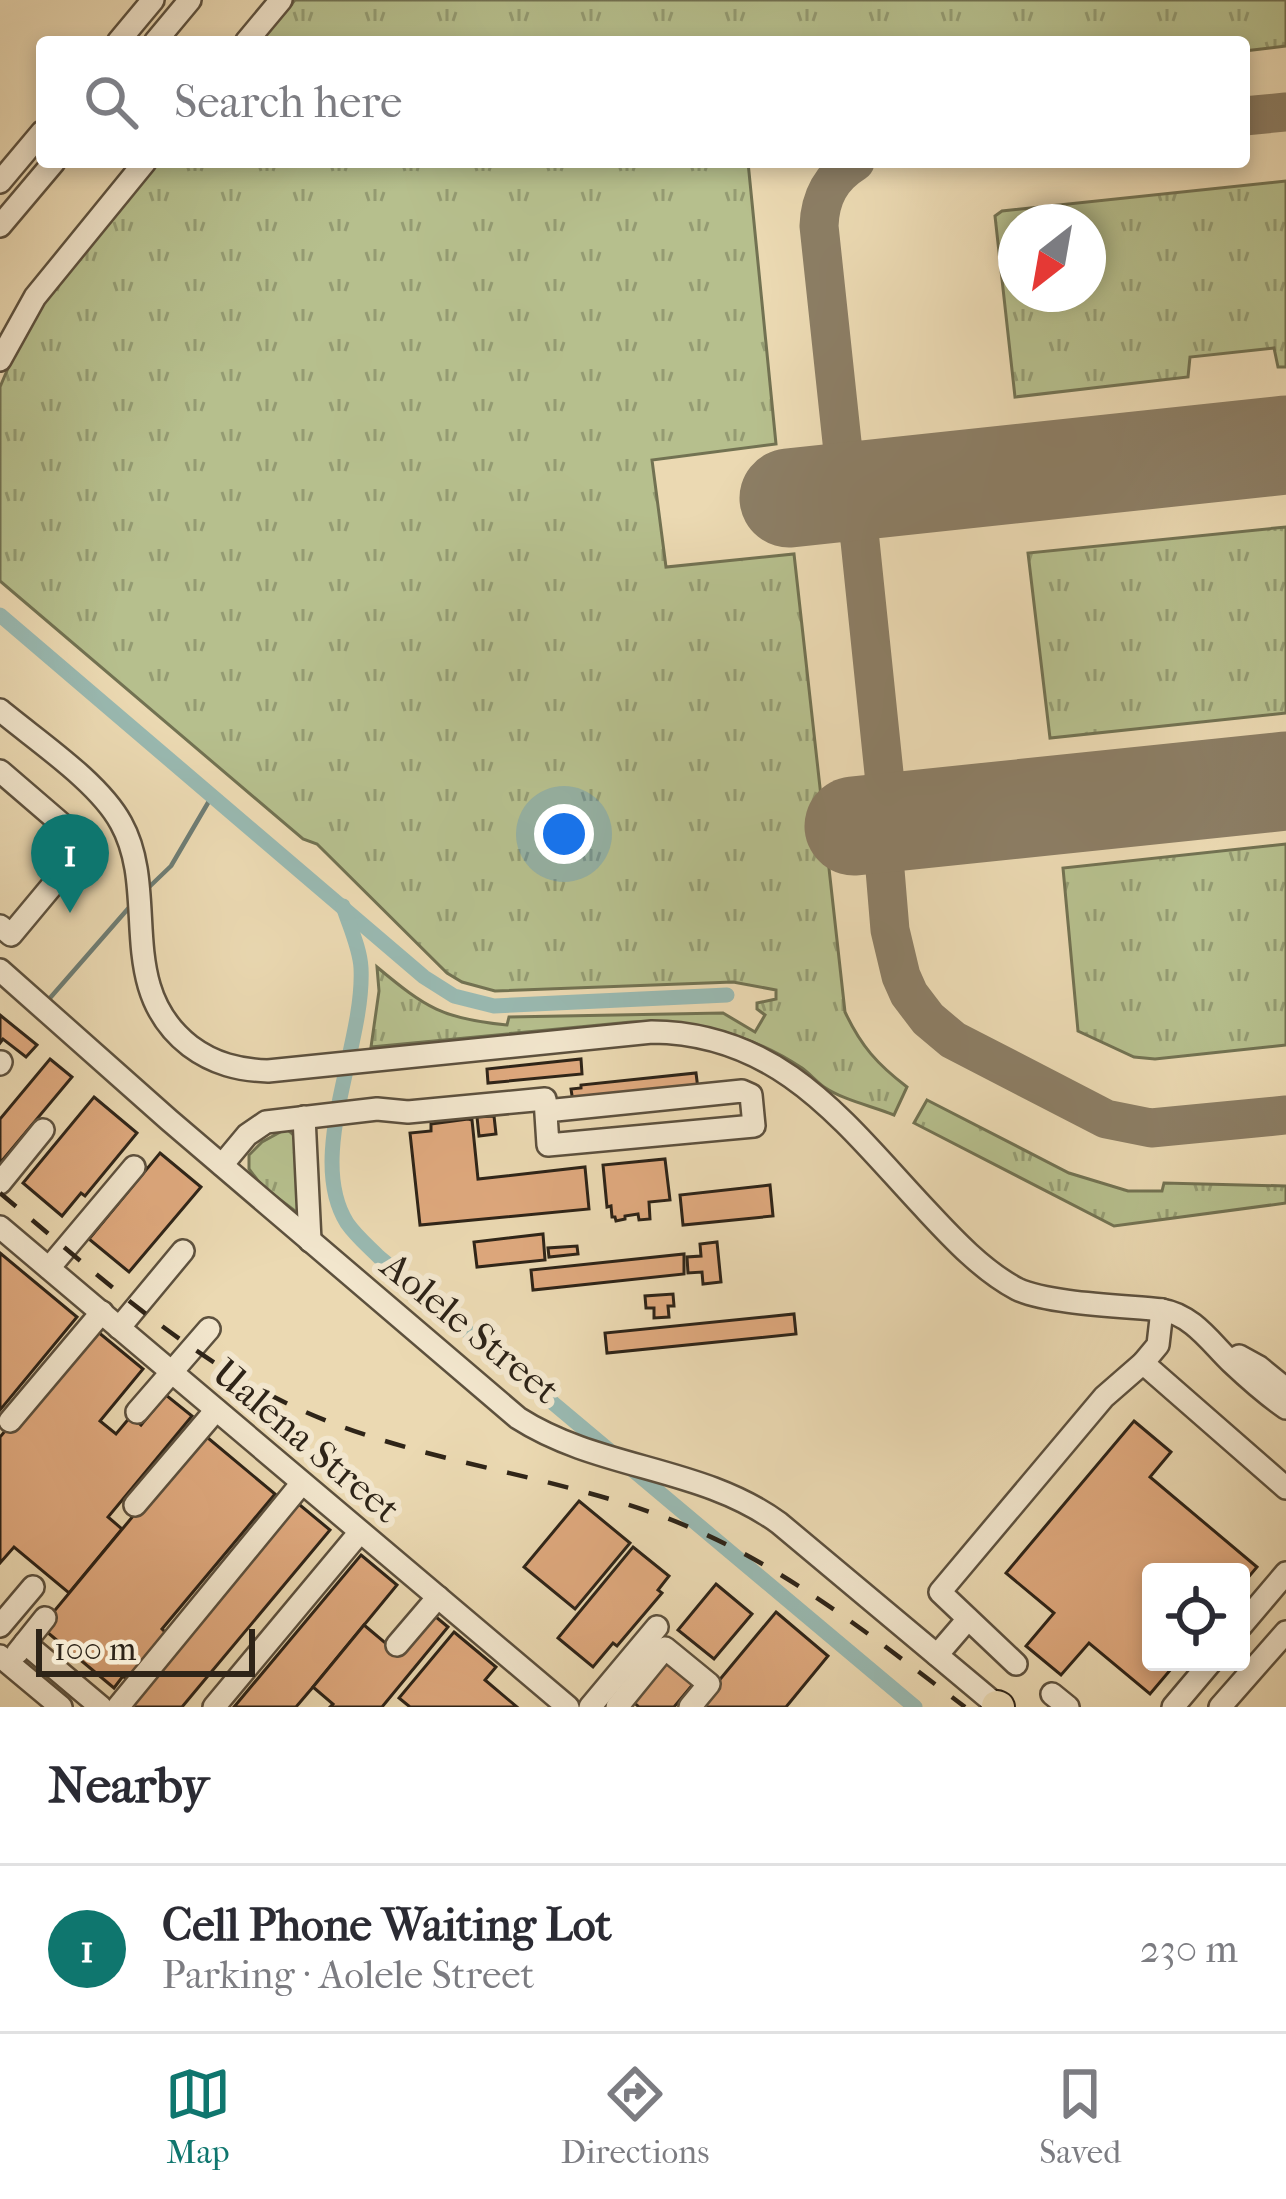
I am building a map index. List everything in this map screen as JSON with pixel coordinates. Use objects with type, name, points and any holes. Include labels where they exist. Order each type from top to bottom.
[{"type":"street","points":[[123,36],[153,0]]},
{"type":"street","points":[[160,36],[190,0]]},
{"type":"street","points":[[251,36],[281,0]]},
{"type":"street","points":[[0,182],[36,140]]},
{"type":"street","points":[[0,226],[49,168]]},
{"type":"street","points":[[0,360],[35,297],[140,168]]},
{"type":"street","points":[[0,710],[107,802],[128,836],[151,991],[163,1017],[207,1057],[236,1069],[268,1071],[635,1033],[670,1032],[722,1042],[771,1063],[811,1090],[944,1230],[1009,1284],[1032,1295],[1182,1316],[1286,1389]]},
{"type":"street","points":[[0,771],[86,845],[10,935],[0,926]]},
{"type":"street","name":"Aolele Street","points":[[0,970],[505,1408],[550,1436],[724,1490],[767,1514],[998,1707]]},
{"type":"street","points":[[546,1111],[742,1091],[751,1095],[765,1090],[771,1063]]},
{"type":"street","points":[[222,1165],[266,1122],[377,1109],[407,1112],[545,1099],[548,1145],[754,1126],[751,1095]]},
{"type":"street","points":[[310,1241],[314,1116]]},
{"type":"street","points":[[0,1183],[43,1130]]},
{"type":"street","points":[[49,1268],[134,1167]]},
{"type":"street","name":"Ualena Street","points":[[0,1227],[568,1707]]},
{"type":"street","points":[[119,1328],[183,1251]]},
{"type":"street","points":[[1016,1664],[940,1592],[1104,1396],[1158,1345],[1162,1310]]},
{"type":"street","points":[[10,1420],[102,1312]]},
{"type":"street","points":[[136,1412],[209,1330]]},
{"type":"street","points":[[1213,1341],[1286,1408]]},
{"type":"street","points":[[1143,1364],[1286,1488]]},
{"type":"street","points":[[135,1504],[216,1410]]},
{"type":"street","points":[[118,1707],[302,1483]]},
{"type":"street","points":[[214,1707],[360,1532]]},
{"type":"street","points":[[1250,1615],[1286,1573]]},
{"type":"street","points":[[0,1626],[33,1587]]},
{"type":"street","points":[[397,1646],[438,1597]]},
{"type":"street","points":[[45,1618],[4,1659],[61,1707]]},
{"type":"street","points":[[937,1655],[968,1619]]},
{"type":"street","points":[[590,1707],[657,1627]]},
{"type":"street","points":[[25,1643],[101,1707]]},
{"type":"street","points":[[617,1707],[665,1648],[709,1684],[690,1707]]},
{"type":"street","points":[[1220,1707],[1283,1648]]},
{"type":"street","points":[[1242,1707],[1283,1648]]},
{"type":"street","points":[[1172,1707],[1202,1671]]},
{"type":"green space","points":[[295,0],[1286,0],[1286,46],[1250,50],[1250,36],[264,36]]},
{"type":"green space","points":[[152,168],[749,168],[776,444],[652,460],[666,567],[794,554],[845,1012],[871,1054],[907,1087],[894,1115],[832,1092],[762,1046],[677,1023],[631,1022],[371,1047],[379,991],[377,967],[436,1009],[507,1025],[509,1017],[723,1013],[755,1032],[765,1015],[757,1003],[776,999],[776,990],[733,982],[495,991],[462,982],[447,973],[317,844],[303,839],[0,581],[0,387],[23,333],[50,289]]},
{"type":"green space","points":[[1286,181],[1286,367],[1278,367],[1274,348],[1190,357],[1188,377],[1015,397],[1006,312],[1106,312],[1106,204],[1068,204]]},
{"type":"green space","points":[[1286,527],[1286,713],[1050,738],[1028,553]]},
{"type":"green space","points":[[1286,844],[1286,1045],[1155,1059],[1134,1057],[1078,1031],[1063,868]]},
{"type":"green space","points":[[927,1100],[1069,1173],[1128,1191],[1162,1191],[1164,1183],[1286,1186],[1286,1203],[1114,1226],[914,1123]]},
{"type":"green space","points":[[284,1130],[296,1137],[299,1214],[262,1186],[249,1169],[249,1155]]},
{"type":"building","points":[[0,1015],[37,1045],[26,1057],[3,1039],[0,1043]]},
{"type":"building","points":[[50,1059],[72,1077],[0,1163],[0,1119]]},
{"type":"building","points":[[581,1059],[582,1074],[488,1083],[487,1069]]},
{"type":"building","points":[[696,1073],[698,1089],[573,1102],[571,1089],[581,1085]]},
{"type":"building","points":[[94,1097],[137,1133],[85,1196],[81,1193],[62,1216],[23,1183]]},
{"type":"building","points":[[494,1116],[496,1134],[479,1136],[477,1117]]},
{"type":"building","points":[[472,1120],[478,1179],[585,1167],[589,1209],[420,1225],[410,1133],[431,1131],[431,1124]]},
{"type":"building","points":[[160,1153],[201,1187],[129,1272],[89,1239]]},
{"type":"building","points":[[665,1159],[670,1200],[649,1202],[650,1219],[639,1220],[638,1214],[616,1221],[611,1206],[607,1207],[603,1165]]},
{"type":"building","points":[[770,1185],[773,1216],[683,1225],[680,1195]]},
{"type":"building","points":[[543,1234],[545,1260],[477,1267],[474,1242]]},
{"type":"building","points":[[717,1242],[721,1282],[703,1284],[702,1272],[688,1273],[687,1257],[701,1256],[700,1244]]},
{"type":"building","points":[[577,1246],[578,1254],[549,1257],[548,1248]]},
{"type":"building","points":[[0,1253],[77,1317],[0,1410]]},
{"type":"building","points":[[684,1254],[684,1274],[533,1290],[531,1270]]},
{"type":"building","points":[[673,1294],[669,1317],[654,1318],[654,1308],[646,1308],[645,1296]]},
{"type":"building","points":[[794,1314],[796,1334],[607,1353],[605,1333]]},
{"type":"building","points":[[92,1327],[143,1369],[100,1421],[116,1434],[131,1416],[141,1425],[166,1395],[192,1416],[108,1517],[122,1529],[69,1593],[14,1547],[0,1563],[0,1437]]},
{"type":"building","points":[[1134,1421],[1171,1452],[1150,1477],[1257,1567],[1250,1575],[1250,1563],[1142,1563],[1142,1671],[1169,1671],[1150,1694],[1089,1643],[1061,1675],[1026,1646],[1054,1613],[1006,1573]]},
{"type":"building","points":[[202,1433],[275,1494],[162,1629],[166,1633],[127,1680],[123,1676],[114,1688],[41,1627]]},
{"type":"building","points":[[295,1501],[330,1530],[182,1707],[130,1707]]},
{"type":"building","points":[[579,1501],[630,1543],[575,1609],[524,1567]]},
{"type":"building","points":[[633,1547],[669,1576],[658,1590],[662,1593],[593,1667],[558,1638]]},
{"type":"building","points":[[361,1555],[397,1585],[313,1687],[296,1707],[234,1707]]},
{"type":"building","points":[[716,1584],[752,1614],[714,1659],[678,1630]]},
{"type":"building","points":[[430,1612],[448,1627],[382,1707],[330,1707],[333,1704],[313,1687],[364,1625],[396,1652]]},
{"type":"building","points":[[776,1612],[828,1656],[786,1707],[697,1707]]},
{"type":"building","points":[[454,1632],[496,1667],[485,1680],[517,1707],[410,1707],[399,1698]]},
{"type":"building","points":[[662,1656],[694,1683],[674,1707],[639,1707],[628,1697]]},
{"type":"waterway","points":[[0,615],[424,977],[454,996],[494,1006],[727,995]]},
{"type":"waterway","points":[[146,890],[171,866],[212,796]]},
{"type":"waterway","points":[[50,998],[133,903]]},
{"type":"waterway","points":[[343,906],[361,968],[332,1166],[336,1196],[347,1223],[379,1257],[915,1707]]},
{"type":"taxiway","points":[[1250,115],[1286,112]]},
{"type":"taxiway","points":[[847,168],[828,189],[819,226],[884,773],[890,930],[909,994],[953,1040],[1106,1119],[1151,1128],[1286,1115]]},
{"type":"runway","points":[[789,498],[1286,445]]},
{"type":"runway","points":[[854,826],[1286,781]]},
{"type":"railway","points":[[0,1193],[143,1312],[259,1389],[386,1441],[607,1498],[694,1529],[815,1597],[965,1707]]},
{"type":"place","name":"Cell Phone Waiting Lot","points":[[70,913]]}]
